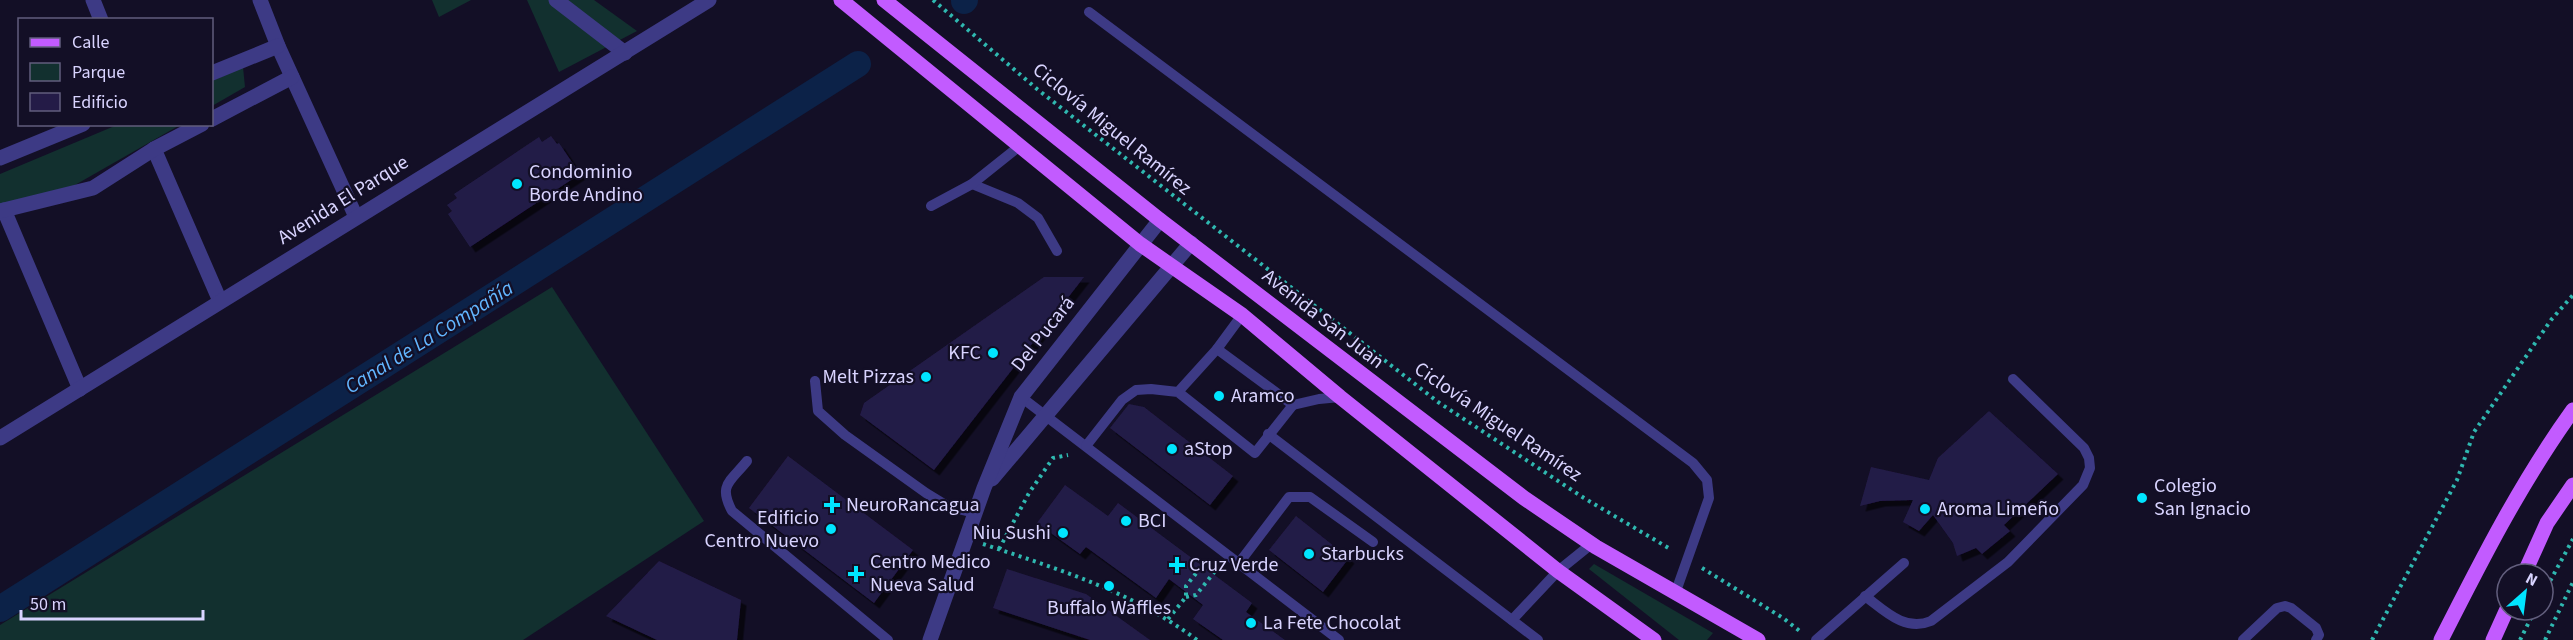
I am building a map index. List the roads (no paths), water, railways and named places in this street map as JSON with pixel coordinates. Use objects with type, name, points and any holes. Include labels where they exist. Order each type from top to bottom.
[{"type":"main road","points":[[841,0],[1140,244],[1242,315],[1340,397],[1558,571],[1654,640]]},
{"type":"main road","name":"Avenida San Juan","points":[[884,0],[1160,220],[1524,498],[1596,547],[1758,640]]},
{"type":"main road","points":[[2440,640],[2502,522],[2529,476],[2573,410]]},
{"type":"main road","points":[[2529,562],[2547,523],[2573,485]]},
{"type":"main road","points":[[2493,640],[2501,622]]},
{"type":"street","points":[[93,0],[100,18]]},
{"type":"street","points":[[260,0],[278,46],[356,217]]},
{"type":"street","points":[[556,0],[625,52]]},
{"type":"street","name":"Avenida El Parque","points":[[0,438],[709,0]]},
{"type":"street","points":[[213,73],[278,46]]},
{"type":"street","points":[[213,118],[292,77]]},
{"type":"street","points":[[0,158],[78,126]]},
{"type":"street","points":[[80,389],[2,210],[93,188],[154,149],[198,126]]},
{"type":"street","points":[[154,149],[220,301]]},
{"type":"street","name":"Del Pucará","points":[[930,640],[984,488],[1021,396],[1160,220]]},
{"type":"street","name":"Del Pucará","points":[[984,488],[1047,417],[1191,243]]},
{"type":"lane","points":[[1089,12],[1693,463],[1707,480],[1709,498],[1675,594]]},
{"type":"lane","points":[[931,206],[972,184],[1021,145]]},
{"type":"lane","points":[[972,184],[1018,203],[1038,218],[1057,251]]},
{"type":"lane","points":[[1178,392],[1217,349],[1242,315]]},
{"type":"lane","points":[[1217,349],[1293,405]]},
{"type":"lane","points":[[1865,596],[1896,618],[1911,625],[1921,625],[1931,621],[2008,562],[2083,485],[2090,468],[2085,448],[2013,379]]},
{"type":"lane","points":[[815,381],[818,411],[845,435],[926,494],[949,507],[975,513]]},
{"type":"lane","points":[[1086,446],[1122,400],[1136,390],[1178,392],[1255,453],[1293,405],[1340,397]]},
{"type":"lane","points":[[1021,396],[1339,640]]},
{"type":"lane","points":[[1268,434],[1538,640]]},
{"type":"lane","points":[[747,461],[725,487],[724,496],[732,512],[888,640]]},
{"type":"lane","points":[[1239,563],[1289,497],[1310,497],[1373,542]]},
{"type":"lane","points":[[1512,620],[1558,571],[1589,546],[1596,547]]},
{"type":"lane","points":[[1816,640],[1904,562]]},
{"type":"lane","points":[[2243,640],[2277,608],[2285,606],[2291,608],[2316,628],[2319,635],[2316,640]]},
{"type":"waterway","name":"Canal de La Compañía","points":[[0,609],[858,64]]},
{"type":"place","name":"Condominio Borde Andino","points":[[517,184]]},
{"type":"place","name":"KFC","points":[[993,353]]},
{"type":"place","name":"Melt Pizzas","points":[[926,377]]},
{"type":"place","name":"Aramco","points":[[1219,396]]},
{"type":"place","name":"aStop","points":[[1172,449]]},
{"type":"place","name":"Colegio San Ignacio","points":[[2142,498]]},
{"type":"place","name":"NeuroRancagua","points":[[832,505]]},
{"type":"place","name":"Aroma Limeño","points":[[1925,509]]},
{"type":"place","name":"BCI","points":[[1126,521]]},
{"type":"place","name":"Edificio Centro Nuevo","points":[[831,529]]},
{"type":"place","name":"Niu Sushi","points":[[1063,533]]},
{"type":"place","name":"Starbucks","points":[[1309,554]]},
{"type":"place","name":"Cruz Verde","points":[[1177,565]]},
{"type":"place","name":"Centro Medico Nueva Salud","points":[[856,574]]},
{"type":"place","name":"Buffalo Waffles","points":[[1109,586]]},
{"type":"place","name":"La Fete Chocolat","points":[[1251,623]]}]
